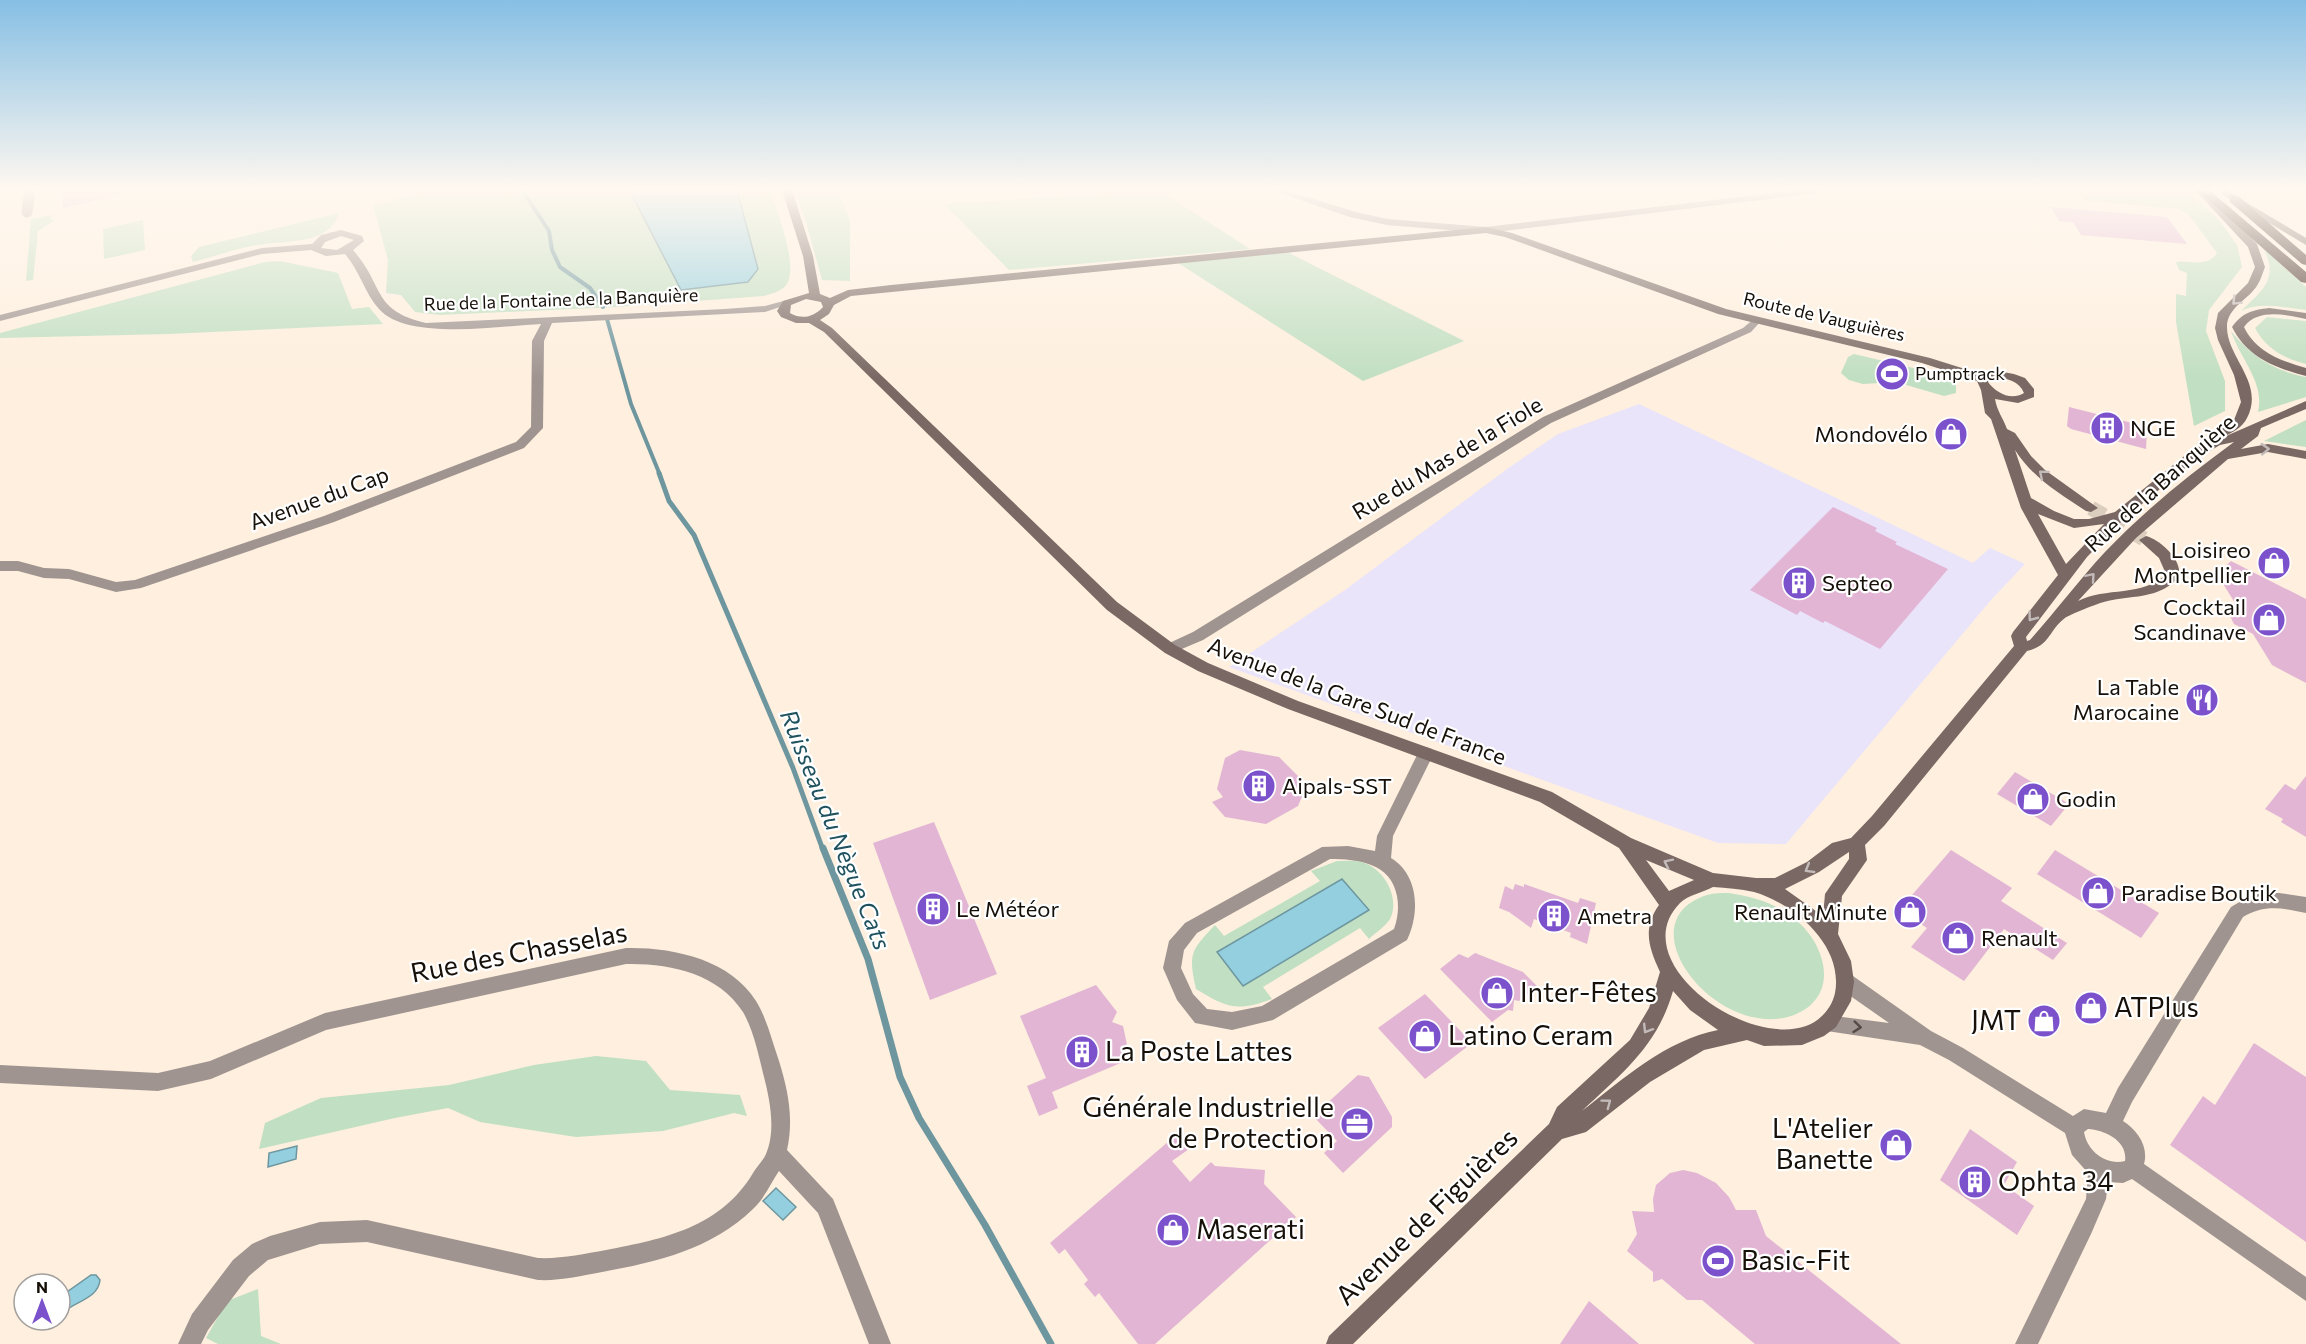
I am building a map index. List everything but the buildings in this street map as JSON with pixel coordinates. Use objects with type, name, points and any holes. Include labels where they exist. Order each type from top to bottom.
[{"type":"highway","points":[[2276,253],[2306,279]]},
{"type":"street","points":[[0,318],[255,253]]},
{"type":"street","name":"Rue de la Fontaine de la Banquière","points":[[350,253],[362,264],[376,300],[395,318],[407,322],[445,326],[785,307]]},
{"type":"street","points":[[807,253],[816,296],[826,309],[828,330]]},
{"type":"street","points":[[812,278],[798,298],[785,307],[785,315],[795,320],[811,319],[848,293],[1253,253]]},
{"type":"street","name":"Route de Vauguières","points":[[1556,253],[1663,292],[1755,321],[1940,364],[1985,384],[1999,397],[2014,400]]},
{"type":"street","points":[[2216,442],[2219,435],[2238,422],[2247,402],[2240,375],[2221,328],[2224,313],[2253,284],[2260,267],[2255,253]]},
{"type":"street","points":[[798,298],[816,296]]},
{"type":"street","points":[[2306,316],[2290,312],[2253,313],[2242,319],[2238,327],[2242,338],[2258,353],[2306,372]]},
{"type":"street","name":"Avenue de la Gare Sud de France","points":[[811,319],[828,330],[1112,606],[1170,649],[1239,683],[1546,797],[1625,843],[1712,880]]},
{"type":"street","name":"Avenue du Cap","points":[[0,566],[18,566],[44,573],[69,574],[116,587],[135,585],[329,519],[520,445],[537,428],[538,341],[548,321]]},
{"type":"street","name":"Rue du Mas de la Fiole","points":[[1170,649],[1198,636],[1547,420],[1747,330],[1755,321]]},
{"type":"street","points":[[1999,422],[2014,400],[2024,399],[2030,394],[2022,381],[1999,374],[1985,384],[1991,413],[1999,422],[2013,436],[2018,448],[2040,472],[2091,508]]},
{"type":"street","name":"Rue de la Banquière","points":[[2022,647],[2018,636],[2064,574],[2119,516],[2192,456],[2216,442],[2230,439],[2306,405]]},
{"type":"street","points":[[1999,422],[2028,508],[2064,574]]},
{"type":"street","name":"Rue de la Banquière","points":[[1758,885],[1776,885],[1793,878],[1814,867],[1838,848],[1856,843],[1878,820],[2022,647],[2035,644],[2095,572],[2161,506],[2254,433],[2255,428]]},
{"type":"street","points":[[2224,455],[2268,448],[2306,455]]},
{"type":"street","points":[[2027,501],[2055,517]]},
{"type":"street","points":[[2033,518],[2055,517],[2089,524],[2099,519],[2119,516]]},
{"type":"street","points":[[2064,612],[2070,613],[2096,599],[2148,590],[2167,583],[2173,575],[2171,564],[2160,550],[2146,540]]},
{"type":"street","points":[[1382,860],[1385,836],[1426,753]]},
{"type":"street","name":"Avenue de la Gare Sud de France","points":[[1625,843],[1667,903]]},
{"type":"street","points":[[1829,936],[1834,894],[1858,860],[1856,843]]},
{"type":"street","points":[[1328,852],[1351,852],[1382,860],[1394,872],[1407,894],[1408,916],[1401,934],[1266,1014],[1232,1021],[1202,1017],[1186,1000],[1172,968],[1175,947],[1191,928],[1328,852]]},
{"type":"street","points":[[1712,880],[1734,880],[1758,885],[1798,905],[1815,919],[1829,936],[1841,958],[1846,981],[1842,1005],[1827,1024],[1810,1034],[1790,1038],[1767,1038],[1744,1033],[1713,1019],[1687,999],[1668,975],[1658,948],[1658,924],[1667,903],[1679,892],[1694,884],[1712,880]]},
{"type":"street","points":[[2111,1124],[2125,1095],[2238,912],[2250,902],[2274,900],[2306,905]]},
{"type":"street","name":"Rue des Chasselas","points":[[0,1074],[158,1082],[211,1070],[325,1022],[626,956],[649,954],[694,963],[725,982],[743,998],[755,1018],[771,1065],[782,1126],[777,1154],[748,1201],[721,1223],[685,1242],[557,1270],[538,1269],[367,1231],[320,1233],[278,1244],[260,1252],[241,1268],[200,1322],[189,1344]]},
{"type":"street","name":"Avenue de Figuières","points":[[1337,1344],[1556,1131],[1564,1114],[1624,1060],[1636,1046],[1658,1011],[1668,975]]},
{"type":"street","points":[[1846,981],[1924,1037],[1956,1054],[2074,1128]]},
{"type":"street","points":[[1827,1024],[1924,1037]]},
{"type":"street","name":"Avenue de Figuières","points":[[1556,1131],[1579,1125],[1643,1076],[1678,1053],[1701,1042],[1744,1033]]},
{"type":"street","points":[[2084,1119],[2101,1120],[2111,1124],[2133,1146],[2136,1162],[2133,1168],[2119,1174],[2099,1168],[2082,1153],[2076,1144],[2074,1128],[2084,1119]]},
{"type":"street","points":[[777,1154],[826,1206],[880,1344]]},
{"type":"street","points":[[2026,1344],[2096,1199],[2099,1168]]},
{"type":"street","points":[[2133,1168],[2306,1290]]},
{"type":"shaded area","points":[[1639,404],[1973,563],[1990,548],[2025,564],[1991,600],[1786,844],[1718,843],[1229,667],[1345,590],[1507,469],[1558,434]]},
{"type":"green space","points":[[28,253],[36,253],[33,280],[26,281]]},
{"type":"green space","points":[[104,253],[133,253],[104,259]]},
{"type":"green space","points":[[194,253],[227,253],[193,262],[191,256]]},
{"type":"green space","points":[[386,253],[789,253],[790,273],[788,282],[781,290],[764,296],[615,307],[440,315],[415,312],[401,295],[386,293],[388,260]]},
{"type":"green space","points":[[814,253],[850,253],[850,281],[822,280]]},
{"type":"green space","points":[[992,253],[1207,253],[1009,270]]},
{"type":"green space","points":[[1288,253],[1464,341],[1363,381],[1175,261]]},
{"type":"green space","points":[[2217,253],[2239,253],[2242,267],[2209,310],[2206,331],[2225,381],[2225,411],[2194,426],[2176,322],[2176,294],[2186,296],[2187,273],[2179,270],[2176,262],[2204,262],[2213,258]]},
{"type":"green space","points":[[2265,253],[2268,253],[2306,287],[2306,310],[2256,306],[2241,311],[2256,297],[2266,283],[2270,268]]},
{"type":"green space","points":[[280,261],[338,273],[352,309],[369,307],[383,324],[169,334],[0,338],[0,333],[265,262]]},
{"type":"green space","points":[[2267,317],[2306,321],[2306,364],[2283,356],[2259,335],[2255,328]]},
{"type":"green space","points":[[2231,331],[2247,348],[2264,361],[2284,371],[2306,377],[2306,397],[2258,412],[2259,401],[2255,381]]},
{"type":"green space","name":"Pumptrack","points":[[1854,354],[1947,376],[1956,385],[1956,393],[1944,396],[1896,382],[1863,384],[1849,380],[1841,373],[1848,357]]},
{"type":"green space","points":[[2306,420],[2306,447],[2264,441]]},
{"type":"green space","points":[[1337,861],[1361,862],[1383,876],[1391,893],[1393,910],[1390,919],[1383,927],[1369,939],[1360,928],[1263,987],[1272,999],[1260,1003],[1241,1007],[1232,1006],[1196,989],[1192,968],[1194,953],[1196,947],[1215,925],[1224,936],[1320,881],[1311,871]]},
{"type":"green space","points":[[1729,893],[1773,905],[1796,920],[1807,931],[1821,957],[1824,971],[1823,984],[1818,996],[1809,1007],[1794,1015],[1765,1019],[1736,1012],[1711,996],[1690,976],[1677,952],[1674,929],[1683,909],[1707,895]]},
{"type":"green space","points":[[596,1056],[646,1061],[670,1090],[740,1095],[747,1116],[734,1113],[663,1131],[576,1137],[480,1122],[448,1108],[259,1149],[265,1123],[321,1098],[449,1085],[534,1065]]},
{"type":"green space","points":[[258,1289],[261,1336],[281,1344],[218,1344],[206,1338],[227,1301]]},
{"type":"water","points":[[662,253],[754,253],[758,269],[748,282],[681,290]]},
{"type":"water","points":[[1342,879],[1369,910],[1243,986],[1217,952]]},
{"type":"water","points":[[297,1146],[296,1159],[268,1167],[269,1153]]},
{"type":"water","points":[[776,1188],[796,1207],[783,1220],[763,1201]]},
{"type":"water","points":[[91,1275],[96,1275],[100,1280],[91,1296],[72,1306],[72,1288]]},
{"type":"waterway","name":"Ruisseau du Nègue Cats","points":[[553,253],[560,267],[590,288],[603,307]]},
{"type":"waterway","name":"Ruisseau du Nègue Cats","points":[[607,319],[631,404],[660,475]]},
{"type":"waterway","name":"Ruisseau du Nègue Cats","points":[[659,473],[669,501],[694,535],[793,768],[823,850]]},
{"type":"waterway","name":"Ruisseau du Nègue Cats","points":[[823,848],[868,959],[900,1077],[919,1118],[985,1225],[1051,1344]]},
{"type":"tunnel","points":[[2091,508],[2146,540]]},
{"type":"place","name":"Pumptrack","points":[[1892,374]]},
{"type":"place","name":"NGE","points":[[2107,428]]},
{"type":"place","name":"Mondovélo","points":[[1951,434]]},
{"type":"place","name":"Loisireo Montpellier","points":[[2274,563]]},
{"type":"place","name":"Septeo","points":[[1799,583]]},
{"type":"place","name":"Cocktail Scandinave","points":[[2269,620]]},
{"type":"place","name":"La Table Marocaine","points":[[2202,700]]},
{"type":"place","name":"Aipals-SST","points":[[1259,786]]},
{"type":"place","name":"Godin","points":[[2033,799]]},
{"type":"place","name":"Paradise Boutik","points":[[2098,893]]},
{"type":"place","name":"Le Météor","points":[[933,909]]},
{"type":"place","name":"Renault Minute","points":[[1910,912]]},
{"type":"place","name":"Ametra","points":[[1554,916]]},
{"type":"place","name":"Renault","points":[[1958,938]]},
{"type":"place","name":"Inter-Fêtes","points":[[1497,993]]},
{"type":"place","name":"ATPlus","points":[[2091,1008]]},
{"type":"place","name":"JMT","points":[[2044,1021]]},
{"type":"place","name":"Latino Ceram","points":[[1425,1036]]},
{"type":"place","name":"La Poste Lattes","points":[[1082,1052]]},
{"type":"place","name":"Générale Industrielle de Protection","points":[[1357,1124]]},
{"type":"place","name":"L'Atelier Banette","points":[[1896,1145]]},
{"type":"place","name":"Ophta 34","points":[[1975,1182]]},
{"type":"place","name":"Maserati","points":[[1173,1230]]},
{"type":"place","name":"Basic-Fit","points":[[1718,1261]]}]
